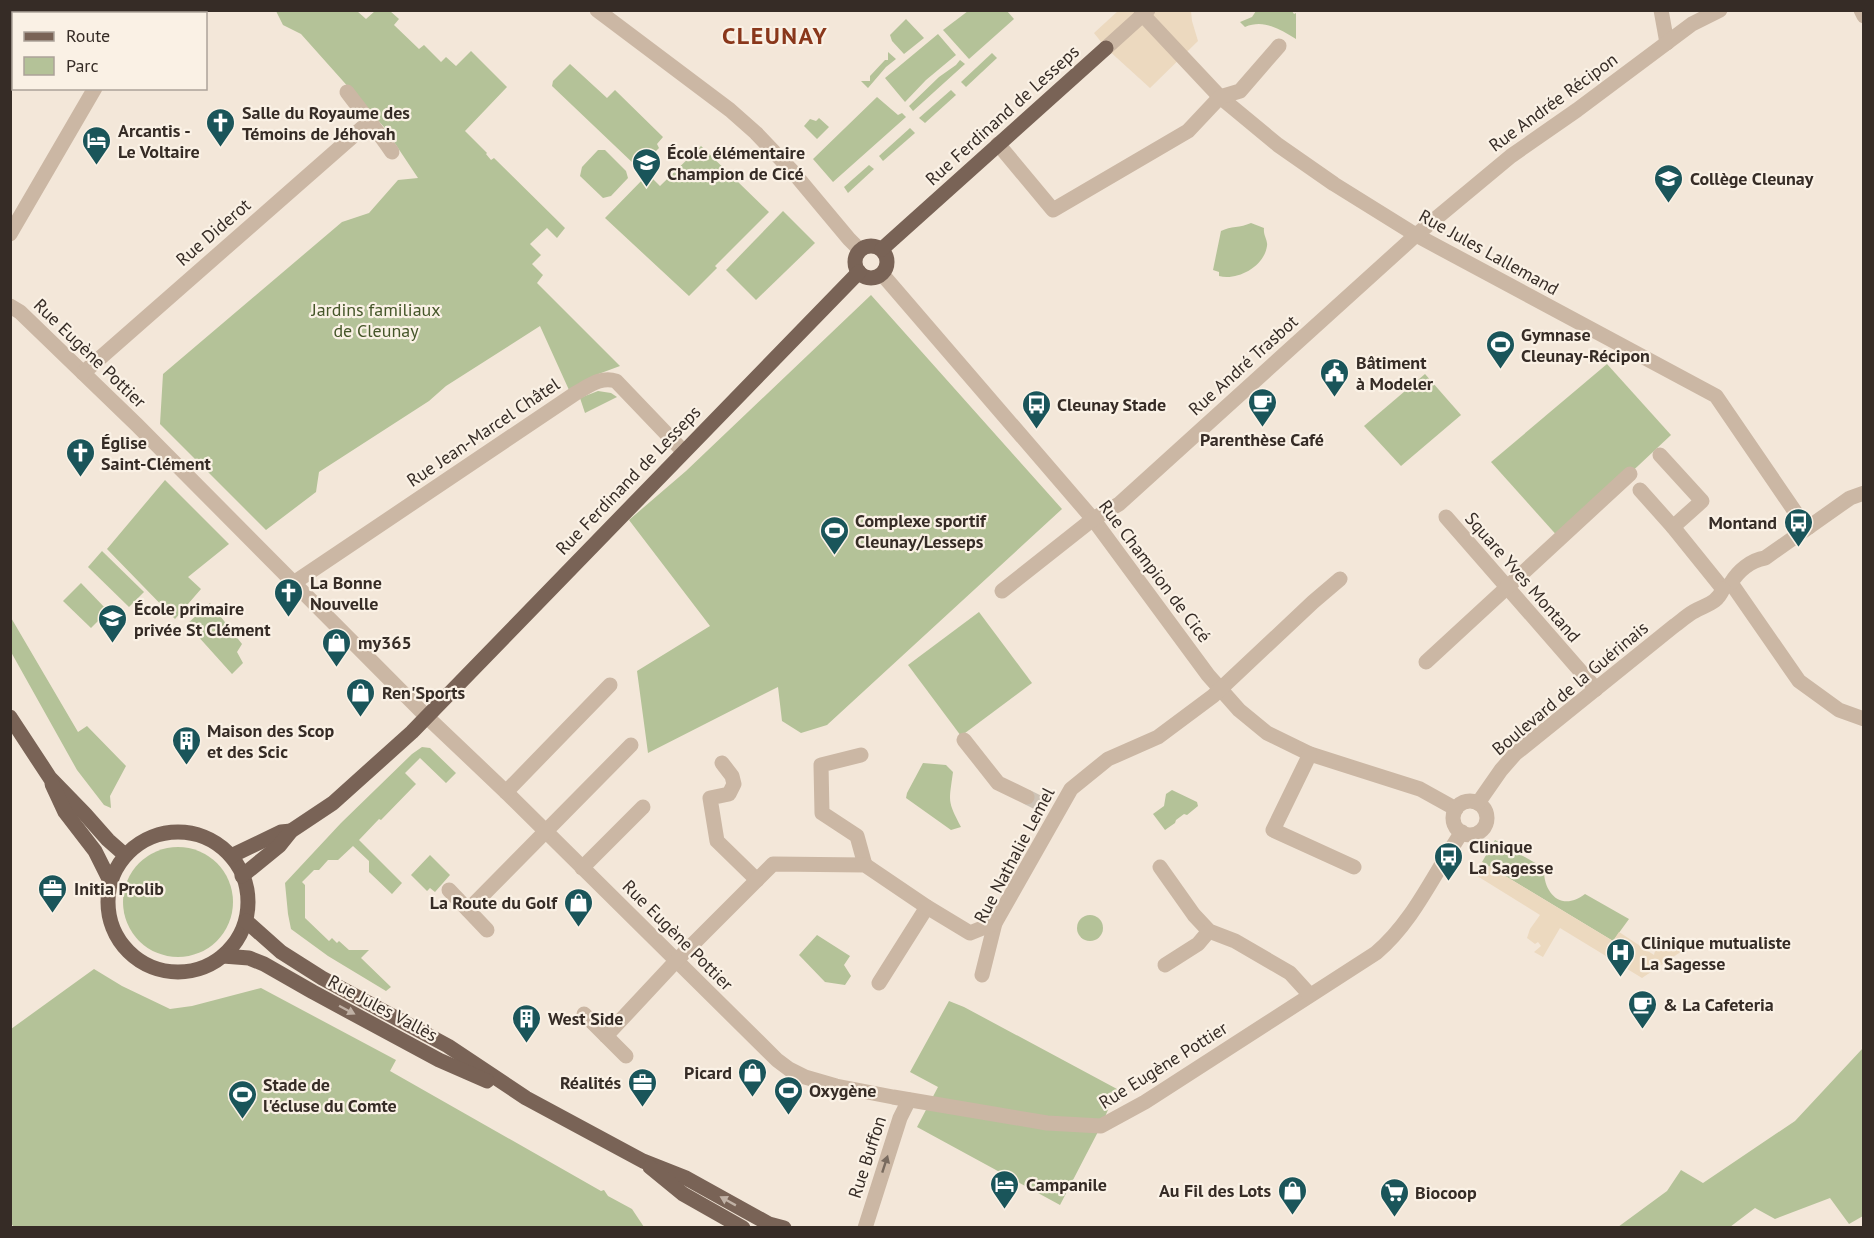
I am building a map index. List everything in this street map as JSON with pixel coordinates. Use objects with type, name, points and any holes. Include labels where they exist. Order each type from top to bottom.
[{"type":"main road","name":"Rue Ferdinand de Lesseps","points":[[882,249],[1106,48]]},
{"type":"main road","points":[[871,245],[882,249],[888,259],[882,274],[870,278],[859,272],[855,261],[860,250],[871,245]]},
{"type":"main road","name":"Rue Ferdinand de Lesseps","points":[[291,831],[333,803],[426,716],[859,272]]},
{"type":"main road","points":[[10,717],[50,778],[125,855]]},
{"type":"main road","points":[[50,778],[64,812],[95,851],[110,881]]},
{"type":"main road","points":[[183,831],[210,839],[231,856],[245,881],[248,894],[246,921],[241,934],[223,956],[196,970],[182,972],[153,967],[140,961],[128,951],[119,940],[108,906],[110,881],[125,855],[154,835],[183,831]]},
{"type":"main road","points":[[231,856],[281,832],[291,831]]},
{"type":"main road","points":[[242,876],[279,846],[291,831]]},
{"type":"main road","name":"Rue Jules Vallès","points":[[246,921],[281,952],[322,978],[448,1046],[526,1098]]},
{"type":"main road","name":"Rue Jules Vallès","points":[[223,956],[249,958],[264,964],[439,1060],[526,1098],[643,1161],[686,1178],[770,1224],[783,1227]]},
{"type":"main road","name":"Rue Jules Vallès","points":[[643,1161],[683,1194],[743,1227]]},
{"type":"street","points":[[597,10],[730,110],[793,172],[860,250]]},
{"type":"street","points":[[1660,10],[1667,43]]},
{"type":"street","name":"Rue Andrée Récipon","points":[[1416,235],[1511,156],[1577,111],[1692,24],[1720,10]]},
{"type":"street","points":[[1860,10],[1863,16]]},
{"type":"street","name":"Rue Ferdinand de Lesseps","points":[[1106,48],[1144,12]]},
{"type":"street","name":"Rue Jules Lallemand","points":[[1144,12],[1220,97],[1278,145],[1334,184],[1416,235],[1716,396],[1798,516],[1809,527]]},
{"type":"street","points":[[998,144],[1053,210],[1188,131],[1220,97],[1240,92],[1279,46]]},
{"type":"street","points":[[10,234],[94,90]]},
{"type":"street","points":[[347,92],[392,152]]},
{"type":"street","name":"Rue Diderot","points":[[83,373],[369,122]]},
{"type":"street","name":"Rue André Trasbot","points":[[1002,591],[1093,519],[1119,504],[1416,235]]},
{"type":"street","name":"Rue Champion de Cicé","points":[[882,274],[1093,519],[1208,675],[1239,710],[1267,733],[1310,754],[1420,789],[1456,809]]},
{"type":"street","name":"Rue Eugène Pottier","points":[[10,306],[20,312],[83,373],[295,582],[426,716],[777,1060],[805,1077],[836,1086],[909,1100],[1047,1123],[1101,1126],[1145,1102],[1376,953],[1392,939],[1415,907],[1462,832]]},
{"type":"street","name":"Rue Jean-Marcel Châtel","points":[[295,582],[576,393],[600,380],[608,378],[616,381],[683,451]]},
{"type":"street","points":[[1660,455],[1702,501],[1674,527]]},
{"type":"street","points":[[1426,662],[1630,474]]},
{"type":"street","name":"Boulevard de la Guérinais","points":[[1478,803],[1515,754],[1695,610],[1717,599],[1727,586],[1746,579],[1759,568],[1765,558],[1857,496],[1853,491],[1863,482]]},
{"type":"street","points":[[1640,490],[1727,586],[1799,681],[1839,710],[1863,719]]},
{"type":"street","name":"Square Yves Montand","points":[[1446,517],[1596,689]]},
{"type":"street","points":[[1220,689],[1340,579]]},
{"type":"street","points":[[506,792],[610,685]]},
{"type":"street","name":"Rue Nathalie Lemel","points":[[982,975],[995,924],[1051,809],[1071,789],[1108,759],[1158,737],[1220,689]]},
{"type":"street","points":[[964,740],[998,783],[1026,797]]},
{"type":"street","points":[[468,910],[631,745]]},
{"type":"street","points":[[1310,754],[1273,830],[1354,867]]},
{"type":"street","points":[[861,755],[821,765],[822,813],[857,836],[865,865]]},
{"type":"street","points":[[722,763],[732,776],[734,784],[729,794],[710,798],[717,841],[757,880]]},
{"type":"street","points":[[1466,801],[1478,803],[1484,808],[1487,816],[1486,824],[1476,834],[1469,835],[1456,826],[1453,817],[1456,809],[1466,801]]},
{"type":"street","points":[[582,868],[643,807]]},
{"type":"street","points":[[606,1036],[676,961],[773,864],[865,865],[970,933],[995,924]]},
{"type":"street","points":[[1160,867],[1194,915],[1209,931],[1235,941],[1290,973],[1310,995]]},
{"type":"street","points":[[449,890],[487,930]]},
{"type":"street","points":[[879,983],[927,907]]},
{"type":"street","points":[[1165,965],[1198,944],[1209,931]]},
{"type":"street","points":[[584,1014],[626,1056]]},
{"type":"street","name":"Rue Buffon","points":[[865,1227],[900,1118],[909,1100]]},
{"type":"green space","name":"Jardins familiaux de Cleunay","points":[[276,11],[357,11],[366,19],[375,11],[390,11],[399,19],[394,25],[419,49],[424,45],[441,62],[446,57],[456,66],[471,51],[507,87],[465,131],[491,160],[494,158],[565,228],[557,238],[547,228],[530,244],[541,255],[532,264],[543,275],[537,283],[620,366],[593,376],[569,390],[540,326],[319,472],[316,492],[266,530],[160,424],[163,374],[342,222],[369,213],[398,180],[418,178],[384,127],[301,34],[283,25]]},
{"type":"green space","points":[[968,11],[1007,11],[1014,19],[969,59],[943,30]]},
{"type":"green space","points":[[1256,11],[1296,13],[1296,39],[1271,26],[1259,24],[1245,27],[1240,22],[1252,17]]},
{"type":"green space","points":[[906,19],[924,38],[904,54],[892,41],[890,35]]},
{"type":"green space","points":[[938,34],[956,55],[926,80],[905,102],[885,78]]},
{"type":"green space","points":[[888,52],[896,59],[868,88],[861,81],[870,81],[870,76],[885,60],[888,60]]},
{"type":"green space","points":[[992,53],[997,58],[966,87],[961,82]]},
{"type":"green space","points":[[960,60],[965,64],[913,111],[909,106]]},
{"type":"green space","points":[[570,64],[607,98],[615,90],[663,137],[657,144],[659,148],[642,165],[635,165],[552,86],[553,81]]},
{"type":"green space","points":[[951,90],[956,95],[925,123],[919,118]]},
{"type":"green space","points":[[877,97],[898,115],[902,113],[906,117],[833,182],[813,159]]},
{"type":"green space","points":[[819,118],[829,127],[817,139],[804,126],[810,119],[816,121]]},
{"type":"green space","points":[[910,128],[915,133],[883,161],[879,156]]},
{"type":"green space","points":[[701,146],[769,212],[715,266],[717,268],[689,296],[605,218],[648,174],[660,186]]},
{"type":"green space","points":[[598,150],[605,150],[626,171],[628,178],[611,196],[603,198],[580,176],[582,167]]},
{"type":"green space","points":[[869,165],[874,169],[848,193],[844,187]]},
{"type":"green space","points":[[783,211],[815,243],[756,300],[726,270]]},
{"type":"green space","points":[[1251,223],[1264,228],[1267,242],[1265,254],[1249,271],[1234,276],[1219,276],[1219,272],[1213,270],[1221,231]]},
{"type":"green space","name":"Complexe sportif Cleunay/Lesseps","points":[[871,295],[1062,509],[827,725],[801,733],[782,721],[778,687],[648,753],[637,671],[710,626],[629,520],[686,471]]},
{"type":"green space","points":[[1607,364],[1671,435],[1560,539],[1491,462]]},
{"type":"green space","points":[[1425,374],[1461,415],[1401,466],[1364,426]]},
{"type":"green space","points":[[598,391],[611,393],[617,397],[585,413],[580,398]]},
{"type":"green space","points":[[165,480],[229,544],[188,577],[201,589],[175,619],[107,549]]},
{"type":"green space","points":[[102,551],[144,592],[129,607],[88,567]]},
{"type":"green space","points":[[81,583],[108,611],[91,628],[63,601]]},
{"type":"green space","points":[[210,603],[242,644],[237,652],[243,663],[232,674],[187,624]]},
{"type":"green space","points":[[979,612],[1032,683],[961,736],[908,665]]},
{"type":"green space","points":[[10,616],[78,732],[87,726],[126,766],[110,796],[111,808],[104,805],[77,770],[11,652]]},
{"type":"green space","points":[[422,747],[430,748],[456,773],[446,783],[420,758],[405,773],[416,784],[359,840],[402,883],[392,894],[369,872],[369,861],[353,846],[338,860],[328,860],[319,870],[314,870],[302,882],[305,885],[305,918],[329,941],[332,938],[337,943],[339,941],[349,950],[369,950],[361,958],[391,987],[386,991],[328,956],[291,929],[285,883],[341,823]]},
{"type":"green space","points":[[923,763],[946,765],[953,772],[950,801],[961,827],[951,830],[906,798]]},
{"type":"green space","points":[[1172,790],[1197,802],[1198,806],[1165,830],[1153,814],[1164,806],[1166,794]]},
{"type":"green space","points":[[1495,840],[1544,868],[1550,892],[1562,901],[1577,899],[1585,894],[1629,919],[1613,941],[1482,862]]},
{"type":"green space","points":[[178,847],[199,852],[217,863],[228,881],[233,902],[228,923],[217,941],[199,952],[178,957],[157,952],[139,941],[128,923],[123,902],[128,881],[139,863],[157,852]]},
{"type":"green space","points":[[430,855],[450,875],[435,892],[430,888],[427,891],[411,875]]},
{"type":"green space","points":[[1090,915],[1099,919],[1103,928],[1099,937],[1090,941],[1081,937],[1077,928],[1081,919]]},
{"type":"green space","points":[[817,935],[850,956],[844,965],[851,976],[845,985],[825,982],[799,955]]},
{"type":"green space","name":"Stade de l'écluse du Comte","points":[[94,969],[122,986],[170,1009],[192,1006],[261,988],[396,1060],[390,1071],[601,1191],[604,1190],[608,1196],[632,1209],[644,1227],[14,1227],[10,1222],[11,1029]]},
{"type":"green space","points":[[949,1001],[1117,1089],[1101,1126],[1060,1205],[917,1127],[938,1087],[910,1072]]},
{"type":"green space","points":[[1863,1048],[1863,1216],[1849,1224],[1830,1198],[1775,1219],[1755,1208],[1730,1227],[1618,1227],[1667,1191],[1681,1170],[1703,1183],[1795,1121]]},
{"type":"shaded area","points":[[1118,11],[1191,11],[1198,41],[1150,88],[1106,48],[1094,33]]},
{"type":"shaded area","points":[[1482,862],[1613,941],[1619,932],[1654,955],[1658,937],[1685,949],[1642,978],[1560,928],[1543,957],[1534,952],[1541,946],[1538,942],[1535,944],[1527,938],[1530,929],[1540,915],[1474,874]]},
{"type":"tunnel","points":[[1027,797],[1045,806]]},
{"type":"place","name":"Salle du Royaume des Témoins de Jéhovah","points":[[221,148]]},
{"type":"place","name":"Arcantis - Le Voltaire","points":[[97,166]]},
{"type":"place","name":"École élémentaire Champion de Cicé","points":[[646,188]]},
{"type":"place","name":"Collège Cleunay","points":[[1669,204]]},
{"type":"place","name":"Gymnase Cleunay-Récipon","points":[[1500,370]]},
{"type":"place","name":"Bâtiment à Modeler","points":[[1335,398]]},
{"type":"place","name":"Parenthèse Café","points":[[1262,428]]},
{"type":"place","name":"Cleunay Stade","points":[[1036,430]]},
{"type":"place","name":"Église Saint-Clément","points":[[80,478]]},
{"type":"place","name":"Montand","points":[[1798,548]]},
{"type":"place","name":"Complexe sportif Cleunay/Lesseps","points":[[834,556]]},
{"type":"place","name":"La Bonne Nouvelle","points":[[289,618]]},
{"type":"place","name":"École primaire privée St Clément","points":[[113,644]]},
{"type":"place","name":"my365","points":[[337,668]]},
{"type":"place","name":"Ren'Sports","points":[[361,718]]},
{"type":"place","name":"Maison des Scop et des Scic","points":[[186,766]]},
{"type":"place","name":"Clinique La Sagesse","points":[[1448,882]]},
{"type":"place","name":"Initia Prolib","points":[[53,914]]},
{"type":"place","name":"La Route du Golf","points":[[578,928]]},
{"type":"place","name":"Clinique mutualiste La Sagesse","points":[[1620,978]]},
{"type":"place","name":"& La Cafeteria","points":[[1642,1030]]},
{"type":"place","name":"West Side","points":[[527,1044]]},
{"type":"place","name":"Picard","points":[[753,1098]]},
{"type":"place","name":"Réalités","points":[[642,1108]]},
{"type":"place","name":"Oxygène","points":[[788,1116]]},
{"type":"place","name":"Stade de l'écluse du Comte","points":[[242,1120]]},
{"type":"place","name":"Campanile","points":[[1005,1210]]},
{"type":"place","name":"Au Fil des Lots","points":[[1292,1216]]},
{"type":"place","name":"Biocoop","points":[[1394,1218]]},
{"type":"district","name":"CLEUNAY","points":[[775,35]]}]
